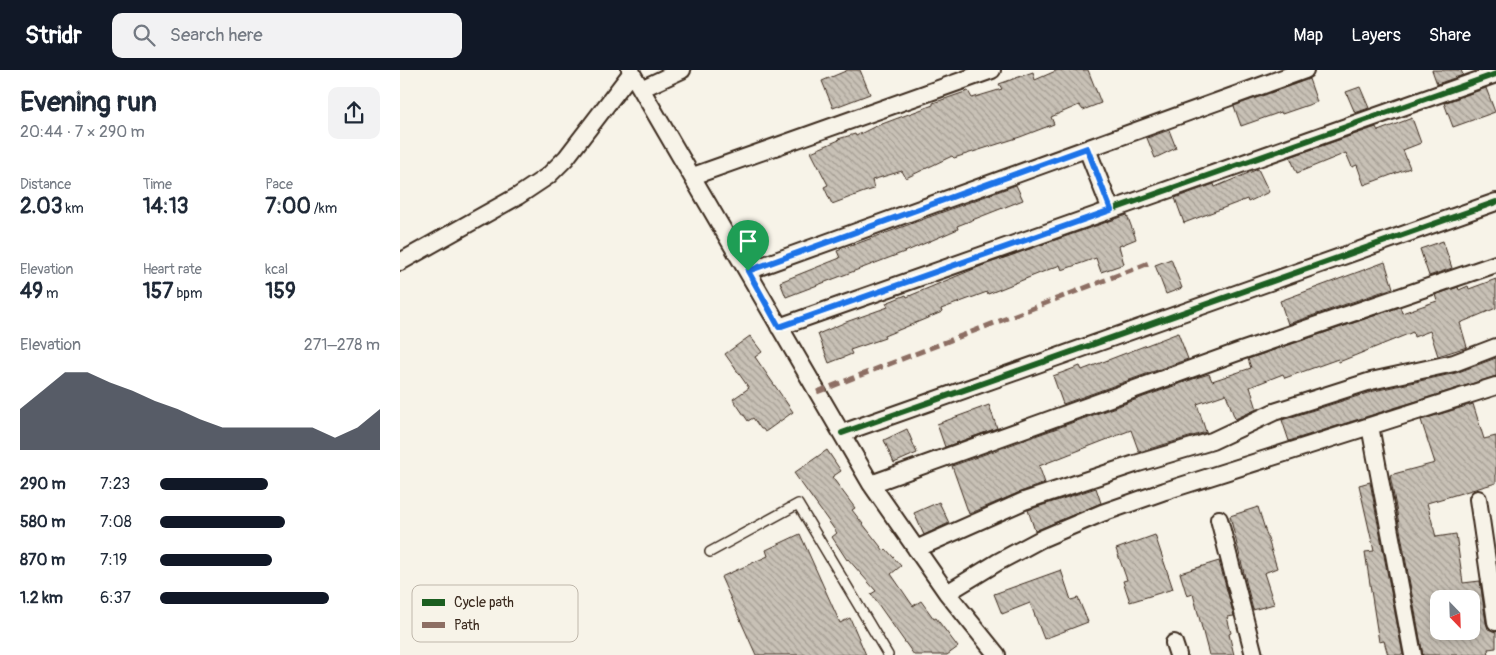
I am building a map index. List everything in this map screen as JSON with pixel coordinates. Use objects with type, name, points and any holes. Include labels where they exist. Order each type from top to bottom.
[{"type":"street","points":[[641,89],[682,70]]},
{"type":"street","points":[[693,176],[992,70]]},
{"type":"street","points":[[748,271],[1305,70]]},
{"type":"street","points":[[400,262],[518,196],[548,176],[566,158],[631,71],[871,484],[946,593],[997,655]]},
{"type":"street","points":[[779,327],[1496,74]]},
{"type":"street","points":[[1087,148],[1111,210]]},
{"type":"street","points":[[842,433],[1496,202]]},
{"type":"street","points":[[871,484],[1238,352],[1496,264]]},
{"type":"street","points":[[916,549],[1024,501],[1212,441],[1274,412],[1371,381],[1454,363],[1496,347]]},
{"type":"street","points":[[946,593],[1041,539],[1102,513],[1165,491],[1496,386]]},
{"type":"street","points":[[1370,426],[1413,655]]},
{"type":"street","points":[[1478,499],[1496,622]]},
{"type":"street","points":[[1219,519],[1254,655]]},
{"type":"lane","points":[[710,552],[798,504],[888,655]]},
{"type":"building","points":[[848,70],[860,70],[870,94],[833,108],[822,81]]},
{"type":"building","points":[[1058,70],[1088,70],[1101,103],[1083,110],[1079,105],[1051,117],[1054,124],[954,158],[952,156],[906,178],[902,171],[872,180],[874,189],[832,204],[824,187],[828,185],[811,152],[838,139],[855,134],[856,136],[874,127],[933,105],[933,103],[968,91],[972,98],[1002,89],[999,84],[1033,72],[1035,80]]},
{"type":"building","points":[[1432,70],[1461,70],[1463,75],[1437,84]]},
{"type":"building","points":[[1309,79],[1317,102],[1241,126],[1234,106]]},
{"type":"building","points":[[1360,87],[1369,108],[1355,113],[1346,92]]},
{"type":"building","points":[[1486,88],[1495,112],[1453,127],[1444,103]]},
{"type":"building","points":[[1412,118],[1421,143],[1403,150],[1410,168],[1364,185],[1357,165],[1352,167],[1346,153],[1297,173],[1290,157],[1376,127],[1378,131]]},
{"type":"building","points":[[1169,130],[1176,148],[1155,158],[1147,138]]},
{"type":"building","points":[[1258,169],[1269,192],[1248,202],[1247,199],[1184,223],[1175,198],[1214,184],[1215,187]]},
{"type":"building","points":[[1016,185],[1023,200],[957,226],[958,229],[907,251],[786,297],[780,282],[840,258],[837,251]]},
{"type":"building","points":[[1127,215],[1136,239],[1119,246],[1124,264],[1101,272],[1096,258],[1062,270],[1060,265],[988,294],[987,292],[941,309],[942,312],[884,336],[885,338],[850,350],[852,354],[829,363],[818,334],[888,307],[886,303],[906,295],[907,297],[981,266]]},
{"type":"building","points":[[1443,241],[1452,268],[1429,276],[1420,249]]},
{"type":"building","points":[[1171,259],[1182,288],[1166,294],[1155,265]]},
{"type":"building","points":[[1385,262],[1393,288],[1288,324],[1280,301]]},
{"type":"building","points":[[1496,279],[1496,308],[1460,323],[1467,347],[1438,356],[1430,331],[1414,337],[1413,332],[1339,362],[1338,359],[1285,378],[1283,374],[1250,387],[1257,409],[1235,419],[1226,394],[1197,404],[1206,432],[1139,452],[1131,430],[1039,466],[1045,483],[969,514],[952,466],[1196,378],[1209,374],[1212,381],[1251,368],[1248,359],[1400,307],[1402,313],[1437,301],[1435,295],[1458,287],[1459,290],[1468,286],[1469,289]]},
{"type":"building","points":[[1178,333],[1188,359],[1063,404],[1053,376],[1080,366],[1082,370]]},
{"type":"building","points":[[750,336],[762,352],[755,357],[793,412],[765,432],[753,418],[748,421],[733,399],[749,388],[725,354]]},
{"type":"building","points":[[1496,358],[1496,376],[1289,441],[1282,420],[1374,391],[1456,373]]},
{"type":"building","points":[[1473,404],[1484,439],[1496,436],[1496,483],[1427,503],[1436,537],[1456,534],[1463,583],[1480,581],[1486,623],[1488,629],[1496,632],[1496,648],[1488,649],[1489,655],[1423,655],[1390,475],[1435,463],[1421,420]]},
{"type":"building","points":[[989,405],[997,428],[945,447],[937,424]]},
{"type":"building","points":[[907,429],[917,453],[894,463],[884,440]]},
{"type":"building","points":[[827,450],[841,471],[832,477],[855,508],[852,510],[884,551],[886,549],[901,566],[891,574],[913,606],[921,601],[958,647],[947,655],[914,655],[871,594],[876,591],[847,560],[832,537],[837,533],[794,473]]},
{"type":"building","points":[[1370,482],[1403,655],[1388,655],[1384,641],[1379,642],[1365,552],[1374,551],[1359,485]]},
{"type":"building","points":[[1096,488],[1101,503],[1035,531],[1028,510]]},
{"type":"building","points":[[939,502],[949,523],[924,535],[914,513]]},
{"type":"building","points":[[1258,507],[1277,568],[1264,573],[1274,604],[1253,610],[1230,516]]},
{"type":"building","points":[[800,534],[840,623],[850,618],[866,655],[756,655],[721,577],[768,556],[766,550]]},
{"type":"building","points":[[1155,535],[1173,589],[1130,602],[1123,581],[1127,580],[1116,549]]},
{"type":"building","points":[[1219,561],[1234,616],[1227,617],[1234,655],[1209,655],[1193,594],[1187,596],[1180,573]]},
{"type":"building","points":[[1061,570],[1071,600],[1078,598],[1088,622],[1044,639],[1030,603],[1002,614],[994,594]]},
{"type":"marked path","points":[[817,392],[1149,263]]},
{"type":"cycle path","points":[[779,327],[1496,74]]},
{"type":"cycle path","points":[[842,433],[1496,202]]},
{"type":"route","points":[[1087,148],[1111,210],[779,327],[748,271],[1087,148]]}]
